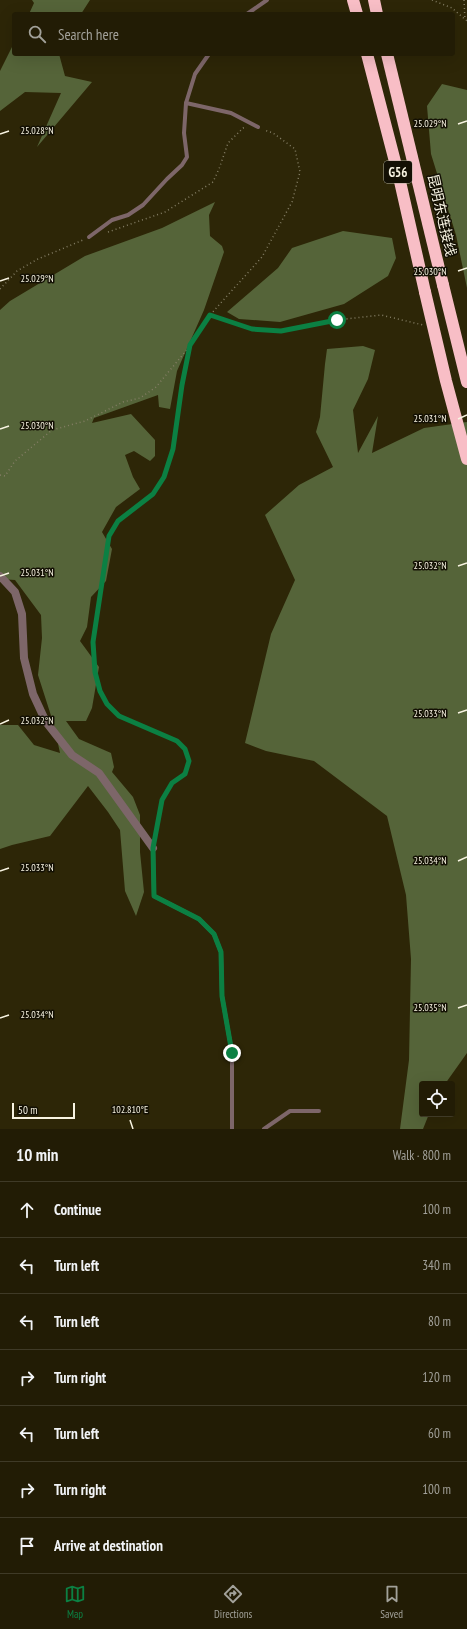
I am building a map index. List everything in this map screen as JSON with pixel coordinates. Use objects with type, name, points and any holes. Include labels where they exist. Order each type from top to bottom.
[{"type":"highway","points":[[353,0],[356,12]]},
{"type":"highway","points":[[374,0],[377,12]]},
{"type":"highway","name":"G56","points":[[368,56],[399,177],[446,381],[467,460]]},
{"type":"highway","name":"昆明东连接线","points":[[388,56],[467,382]]},
{"type":"street","points":[[0,576],[15,592],[22,614],[24,658],[33,694],[46,722],[72,755],[99,773],[153,848]]},
{"type":"lane","points":[[250,12],[267,0]]},
{"type":"lane","points":[[89,237],[112,220],[128,215],[144,205],[167,179],[182,166],[187,157],[184,133],[186,103],[195,74],[207,56]]},
{"type":"lane","points":[[186,103],[231,113],[258,127]]},
{"type":"lane","points":[[153,848],[154,896],[199,919],[214,934],[221,952],[222,996],[232,1053],[232,1129]]},
{"type":"lane","points":[[264,1129],[290,1111],[319,1111]]},
{"type":"path","points":[[432,0],[452,8],[466,20]]},
{"type":"path","points":[[464,0],[466,20]]},
{"type":"path","points":[[0,475],[5,476],[15,461],[52,430],[85,421],[123,402],[140,398],[156,387],[190,345],[210,315],[262,257],[292,202],[300,172],[295,149],[273,133]]},
{"type":"path","points":[[210,315],[259,330],[281,331],[337,320],[381,315],[427,326]]},
{"type":"path","points":[[153,848],[162,800],[172,783],[185,774],[189,761],[185,749],[177,741],[119,716],[107,704],[100,691],[95,672],[93,642],[109,536],[118,521],[153,494],[164,477],[173,449],[182,385],[190,345]]},
{"type":"green space","points":[[32,0],[90,0],[82,12],[30,12],[34,3]]},
{"type":"green space","points":[[12,47],[12,56],[60,56],[65,76],[92,82],[37,147],[61,93],[25,92],[0,111],[0,71]]},
{"type":"green space","points":[[442,84],[467,90],[467,288],[456,235],[431,154],[427,106]]},
{"type":"green space","points":[[215,202],[209,215],[210,236],[222,246],[224,252],[204,310],[177,371],[170,409],[159,407],[158,395],[94,418],[92,423],[131,414],[155,440],[155,456],[150,461],[134,451],[125,455],[133,477],[140,489],[116,507],[102,532],[112,549],[106,581],[91,597],[87,627],[80,641],[99,667],[92,708],[86,721],[66,721],[79,739],[111,753],[114,767],[112,772],[133,797],[140,815],[140,852],[144,892],[136,916],[125,891],[120,830],[88,786],[50,836],[0,849],[0,725],[18,725],[34,745],[60,753],[54,725],[38,675],[42,638],[41,615],[15,580],[0,579],[0,310],[10,301],[85,256],[162,228]]},
{"type":"green space","points":[[343,231],[392,238],[396,258],[388,276],[344,304],[280,322],[239,319],[227,312],[278,268],[292,248]]},
{"type":"green space","points":[[363,346],[375,350],[368,379],[353,410],[358,453],[378,416],[372,453],[424,428],[467,422],[467,1053],[447,1081],[419,1081],[419,1117],[428,1117],[423,1129],[400,1129],[409,1060],[411,959],[406,895],[387,816],[314,761],[266,751],[245,743],[271,634],[295,580],[265,515],[299,485],[333,467],[316,432],[320,417],[327,349]]},
{"type":"route","points":[[232,1053],[222,996],[221,952],[214,934],[199,919],[154,896],[153,848],[162,800],[172,783],[185,774],[189,761],[185,749],[177,741],[119,716],[107,704],[100,691],[95,672],[93,642],[109,536],[118,521],[153,494],[164,477],[173,449],[182,385],[190,345],[210,315],[252,329],[281,331],[337,320]]}]
